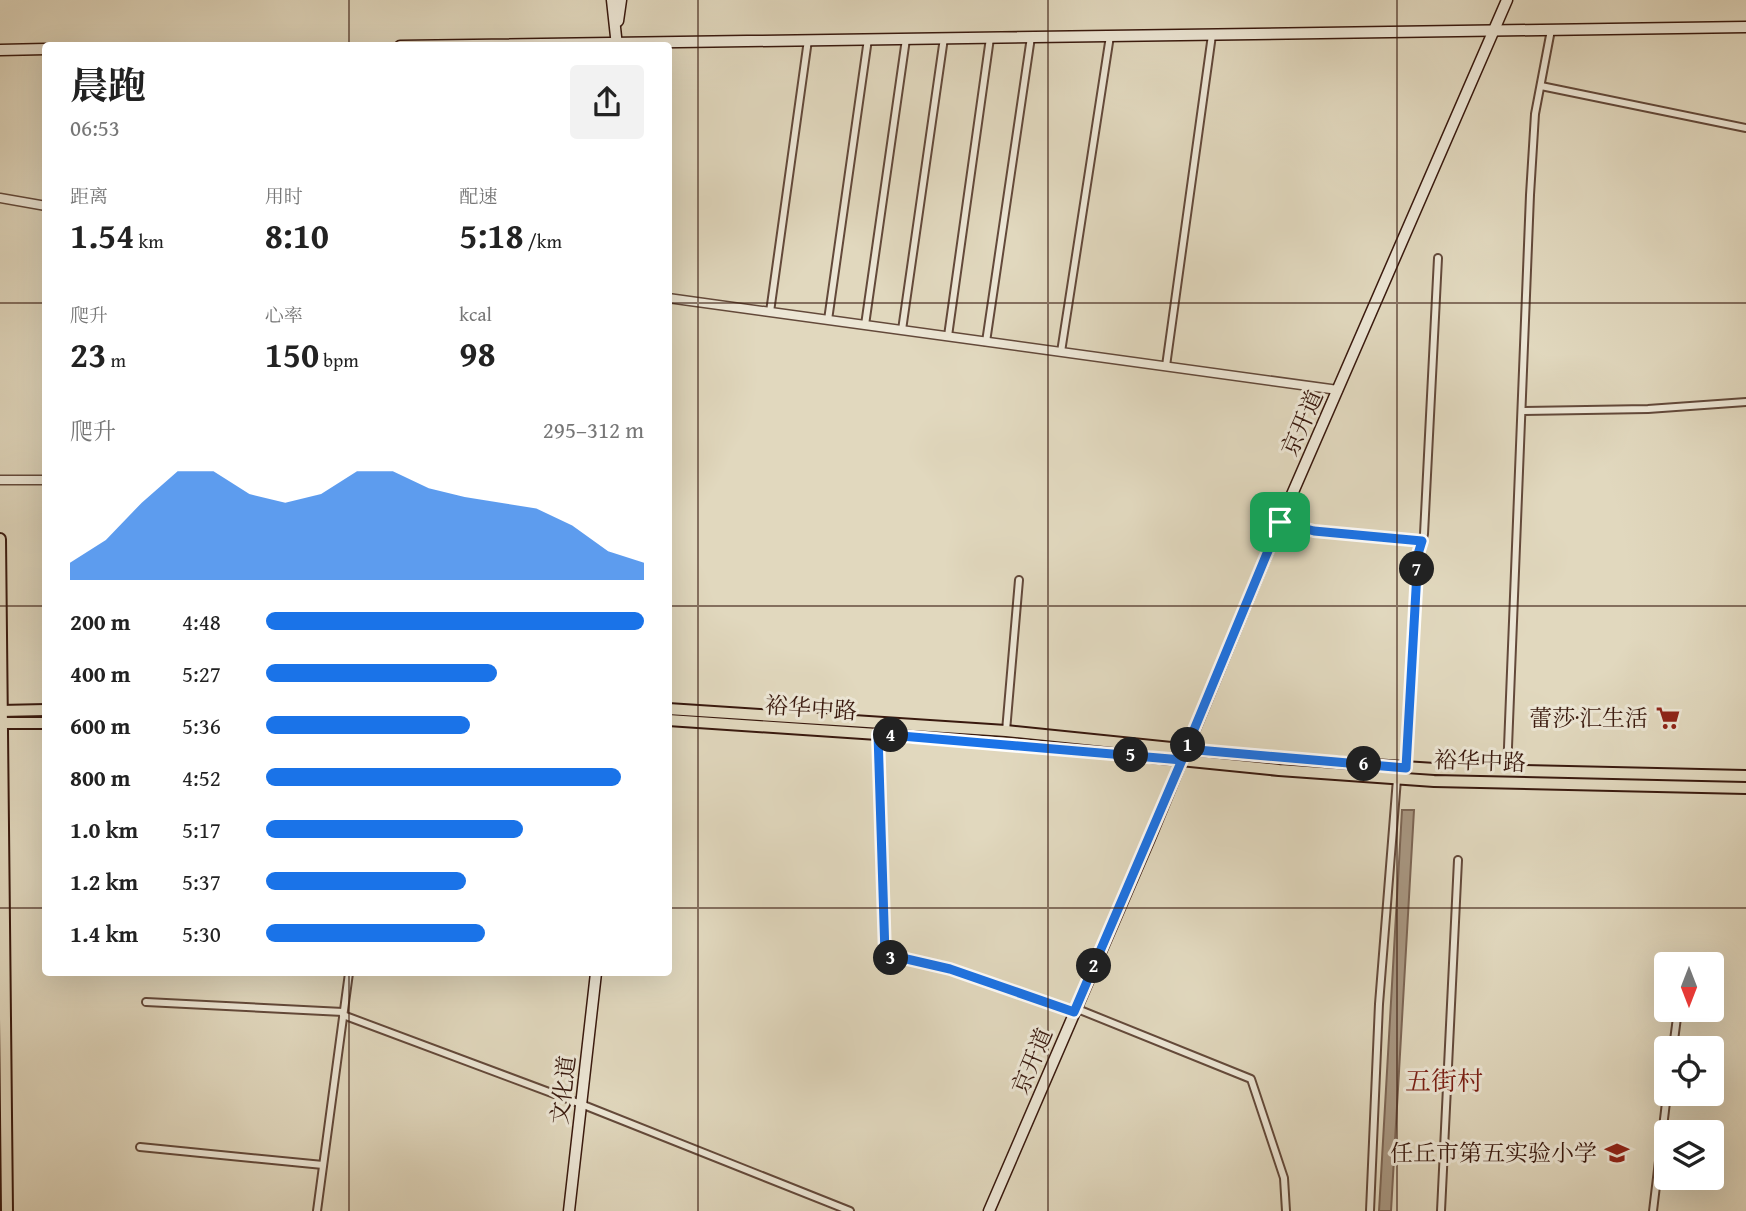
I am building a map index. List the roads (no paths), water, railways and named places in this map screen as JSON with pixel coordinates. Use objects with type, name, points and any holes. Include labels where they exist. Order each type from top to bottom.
[{"type":"main road","points":[[612,0],[617,24]]},
{"type":"main road","points":[[617,42],[621,0]]},
{"type":"main road","name":"京开道","points":[[989,1211],[1182,760],[1280,522],[1507,0]]},
{"type":"main road","points":[[672,43],[1746,27]]},
{"type":"main road","points":[[0,50],[42,49]]},
{"type":"main road","points":[[0,539],[7,1211]]},
{"type":"main road","name":"裕华中路","points":[[672,709],[1006,731],[1406,768],[1746,776]]},
{"type":"main road","points":[[1,711],[42,710]]},
{"type":"main road","name":"裕华中路","points":[[672,720],[878,734],[1397,779],[1607,787],[1746,788]]},
{"type":"main road","points":[[1,723],[42,723]]},
{"type":"main road","name":"文化道","points":[[569,1211],[596,976]]},
{"type":"street","points":[[1507,772],[1530,195],[1535,114],[1551,30]]},
{"type":"street","points":[[1166,366],[1212,35]]},
{"type":"street","points":[[1061,352],[1110,36]]},
{"type":"street","points":[[948,336],[990,37]]},
{"type":"street","points":[[986,342],[1031,37]]},
{"type":"street","points":[[902,330],[944,38]]},
{"type":"street","points":[[828,320],[868,39]]},
{"type":"street","points":[[865,325],[906,39]]},
{"type":"street","points":[[771,312],[808,40]]},
{"type":"street","points":[[1541,86],[1746,128]]},
{"type":"street","points":[[0,198],[42,205]]},
{"type":"street","points":[[1406,768],[1438,258]]},
{"type":"street","points":[[672,299],[1338,390]]},
{"type":"street","points":[[1522,411],[1648,410],[1746,402]]},
{"type":"street","points":[[0,481],[42,480]]},
{"type":"street","points":[[1280,522],[1314,531],[1422,541]]},
{"type":"street","points":[[1006,731],[1019,580]]},
{"type":"street","points":[[878,734],[885,954],[950,969],[1074,1010],[1251,1079],[1284,1178],[1286,1211]]},
{"type":"street","points":[[1370,1211],[1379,1004],[1397,779]]},
{"type":"street","points":[[1441,1211],[1458,860]]},
{"type":"street","points":[[317,1211],[349,976]]},
{"type":"street","points":[[146,1002],[343,1014],[581,1104],[850,1211]]},
{"type":"street","points":[[1653,1211],[1666,1106]]},
{"type":"street","points":[[140,1147],[323,1165]]},
{"type":"place","name":"蕾莎·汇生活","points":[[1668,718]]},
{"type":"place","name":"任丘市第五实验小学","points":[[1617,1153]]},
{"type":"district","name":"五街村","points":[[1444,1081]]}]
